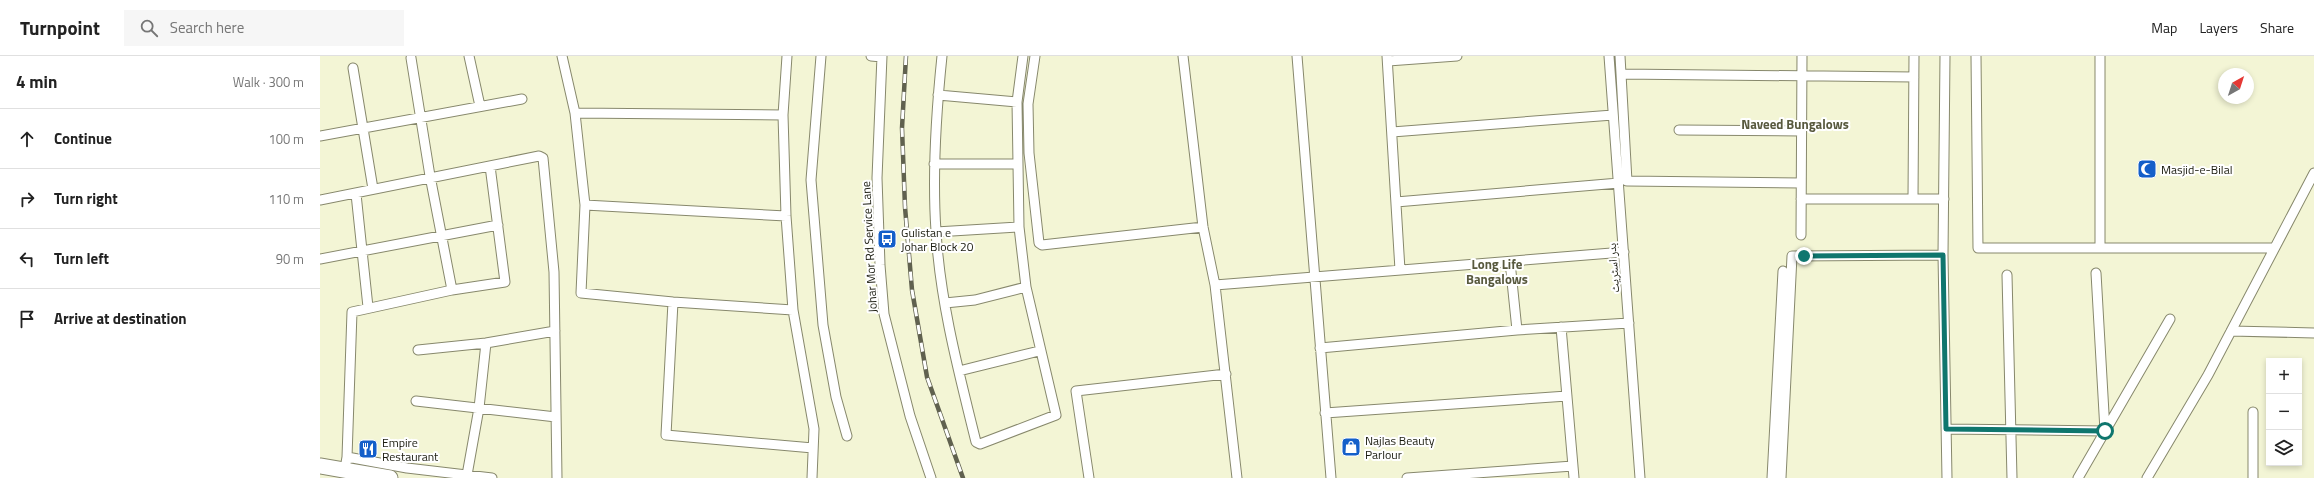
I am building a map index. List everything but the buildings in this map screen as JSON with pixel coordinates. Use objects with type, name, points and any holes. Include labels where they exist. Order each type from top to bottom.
[{"type":"main road","points":[[320,466],[346,464],[390,478]]},
{"type":"street","points":[[469,56],[480,106]]},
{"type":"street","points":[[562,56],[575,113],[584,205],[581,293],[673,302],[793,310]]},
{"type":"street","points":[[787,56],[783,115],[786,216],[793,310],[814,429],[812,478]]},
{"type":"street","points":[[821,56],[812,195],[823,325],[836,396],[847,436]]},
{"type":"street","points":[[871,56],[882,56]]},
{"type":"street","name":"Johar Mor Rd Service Lane","points":[[882,56],[877,178],[880,266],[884,314],[910,416],[931,478]]},
{"type":"street","points":[[942,56],[934,164],[936,232],[945,303],[959,371],[976,442],[980,444],[1056,415],[1026,287],[1019,227],[1017,164],[1018,102],[1023,56]]},
{"type":"street","points":[[1035,56],[1028,104],[1029,153],[1038,243],[1042,245],[1203,227]]},
{"type":"street","points":[[1183,56],[1203,227],[1215,285],[1237,478]]},
{"type":"street","points":[[1297,56],[1331,478]]},
{"type":"street","points":[[1400,270],[1387,58],[1457,56]]},
{"type":"street","name":"بدر اسٹریٹ","points":[[1609,56],[1640,478]]},
{"type":"street","points":[[1620,56],[1627,181],[1801,183]]},
{"type":"street","points":[[1801,235],[1802,56]]},
{"type":"street","points":[[1913,198],[1914,56]]},
{"type":"street","points":[[1945,56],[1943,255],[1946,478]]},
{"type":"street","points":[[1976,56],[1978,248],[2274,248]]},
{"type":"street","points":[[2100,56],[2100,248]]},
{"type":"street","points":[[411,58],[430,176],[452,290]]},
{"type":"street","points":[[354,68],[373,189]]},
{"type":"street","points":[[1621,74],[1914,77]]},
{"type":"street","points":[[938,95],[1018,102]]},
{"type":"street","points":[[320,136],[522,99]]},
{"type":"street","points":[[575,113],[783,115]]},
{"type":"street","points":[[1392,132],[1613,115]]},
{"type":"street","points":[[1679,130],[1801,131]]},
{"type":"street","points":[[320,200],[356,194],[430,176],[539,156],[545,162],[554,272],[557,478]]},
{"type":"street","points":[[934,164],[1017,164]]},
{"type":"street","points":[[490,166],[505,282],[452,290],[354,310],[351,315],[346,464],[406,468],[460,476],[492,478]]},
{"type":"street","points":[[2148,478],[2196,398],[2314,173]]},
{"type":"street","points":[[1396,202],[1619,183]]},
{"type":"street","points":[[356,194],[368,307]]},
{"type":"street","points":[[1801,199],[1944,199]]},
{"type":"street","points":[[584,205],[786,216]]},
{"type":"street","points":[[320,258],[498,225]]},
{"type":"street","points":[[936,232],[1019,227]]},
{"type":"street","points":[[1215,285],[1624,252]]},
{"type":"street","points":[[1781,478],[1792,256],[1943,255]]},
{"type":"street","points":[[1510,262],[1517,330]]},
{"type":"street","points":[[1772,478],[1783,272]]},
{"type":"street","points":[[2096,273],[2105,431]]},
{"type":"street","points":[[2007,275],[2012,478]]},
{"type":"street","points":[[945,303],[975,300],[1026,287]]},
{"type":"street","points":[[673,302],[666,435],[813,448]]},
{"type":"street","points":[[2078,478],[2170,319]]},
{"type":"street","points":[[1320,348],[1517,330],[1629,323]]},
{"type":"street","points":[[1561,327],[1574,478]]},
{"type":"street","points":[[418,350],[486,343],[555,331]]},
{"type":"street","points":[[2231,331],[2314,333]]},
{"type":"street","points":[[460,476],[478,408],[486,343]]},
{"type":"street","points":[[959,371],[1040,351]]},
{"type":"street","points":[[1089,478],[1076,391],[1226,374]]},
{"type":"street","points":[[1325,413],[1567,396]]},
{"type":"street","points":[[416,401],[556,417]]},
{"type":"street","points":[[2253,412],[2253,478]]},
{"type":"street","points":[[1946,429],[2105,431]]},
{"type":"street","points":[[1407,478],[1573,466]]},
{"type":"railway","points":[[906,56],[902,128],[905,207],[912,290],[927,377],[963,478]]},
{"type":"place","name":"Masjid-e-Bilal","points":[[2147,169]]},
{"type":"place","name":"Gulistan e Johar Block 20","points":[[887,239]]},
{"type":"place","name":"Najlas Beauty Parlour","points":[[1351,447]]},
{"type":"place","name":"Empire Restaurant","points":[[368,449]]},
{"type":"district","name":"Naveed Bungalows","points":[[1795,124]]},
{"type":"district","name":"Long Life Bangalows","points":[[1497,272]]},
{"type":"route","points":[[1804,256],[1943,255],[1946,429],[2105,431]]}]
